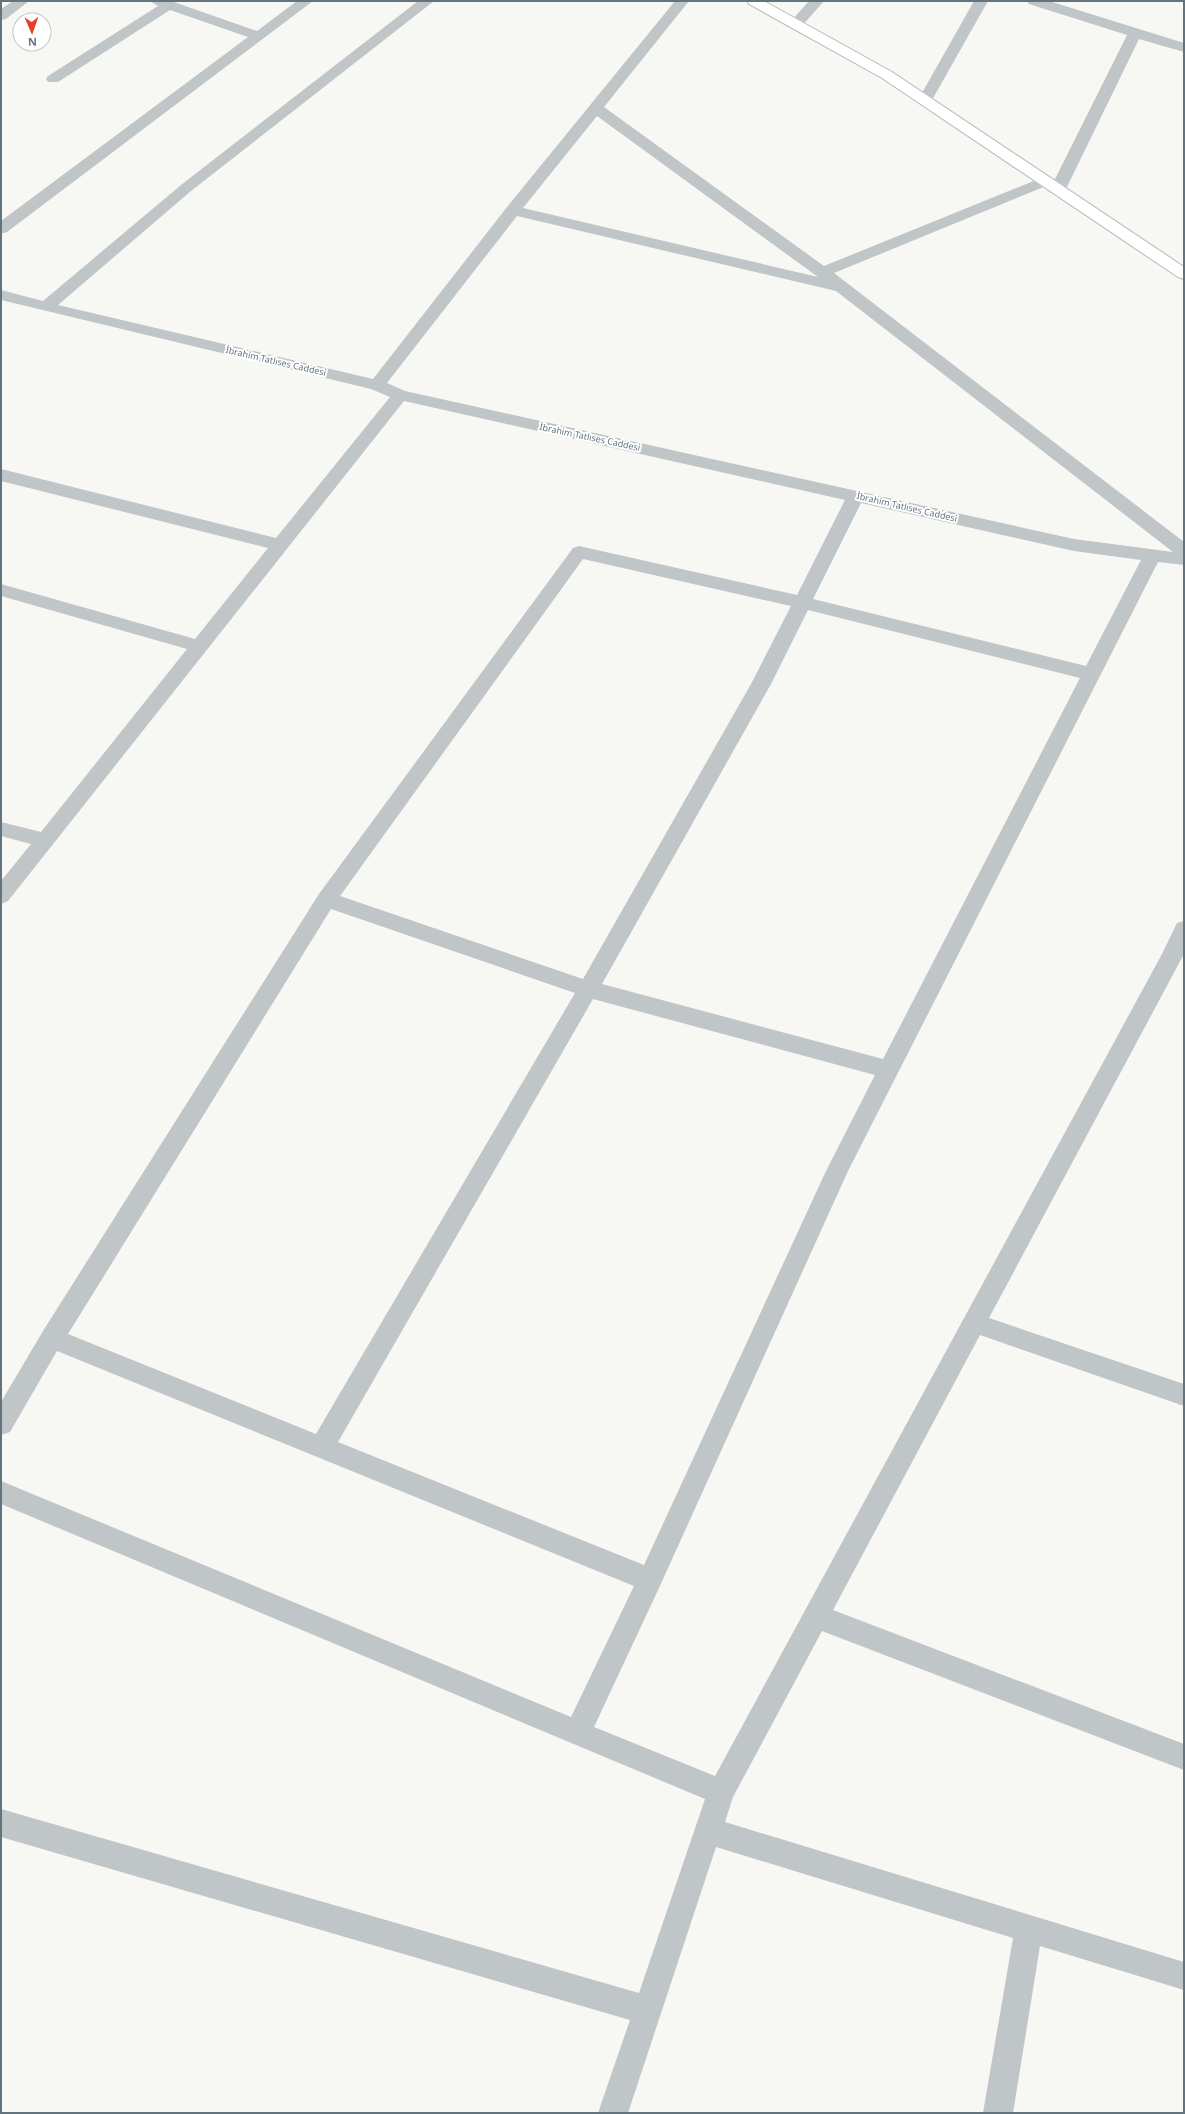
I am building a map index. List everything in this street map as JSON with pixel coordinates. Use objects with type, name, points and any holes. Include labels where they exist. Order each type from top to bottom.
[{"type":"main road","points":[[754,1],[887,75],[1184,274]]},
{"type":"street","points":[[1,16],[22,1]]},
{"type":"street","points":[[1,229],[306,1]]},
{"type":"street","points":[[46,307],[186,188],[427,1]]},
{"type":"street","points":[[377,385],[513,210],[682,1]]},
{"type":"street","points":[[796,24],[817,1]]},
{"type":"street","points":[[925,100],[981,1]]},
{"type":"street","points":[[1034,1],[1184,48]]},
{"type":"street","points":[[53,78],[163,3],[259,36]]},
{"type":"street","points":[[823,272],[1052,185],[1135,32]]},
{"type":"street","points":[[595,107],[823,272],[1184,551]]},
{"type":"street","points":[[513,210],[842,287]]},
{"type":"street","name":"İbrahim Tatlıses Caddesi","points":[[1,295],[377,385],[400,395],[1074,545],[1184,559]]},
{"type":"street","points":[[1,896],[198,646],[400,395]]},
{"type":"street","points":[[1,475],[280,545]]},
{"type":"street","points":[[322,1447],[588,989],[761,684],[801,602],[856,496]]},
{"type":"street","points":[[1,1424],[52,1338],[326,899],[579,552],[801,602],[1092,674]]},
{"type":"street","points":[[577,1733],[650,1580],[837,1171],[1154,554]]},
{"type":"street","points":[[1,590],[198,646]]},
{"type":"street","points":[[1,829],[45,840]]},
{"type":"street","points":[[326,899],[588,989],[890,1070]]},
{"type":"street","points":[[613,2113],[721,1792],[1174,954],[1184,929]]},
{"type":"street","points":[[974,1323],[1184,1395]]},
{"type":"street","points":[[52,1338],[650,1580]]},
{"type":"street","points":[[1,1492],[721,1792]]},
{"type":"street","points":[[816,1616],[1184,1757]]},
{"type":"street","points":[[1,1823],[647,2010]]},
{"type":"street","points":[[708,1831],[1184,1976]]},
{"type":"street","points":[[998,2113],[1029,1928]]}]
